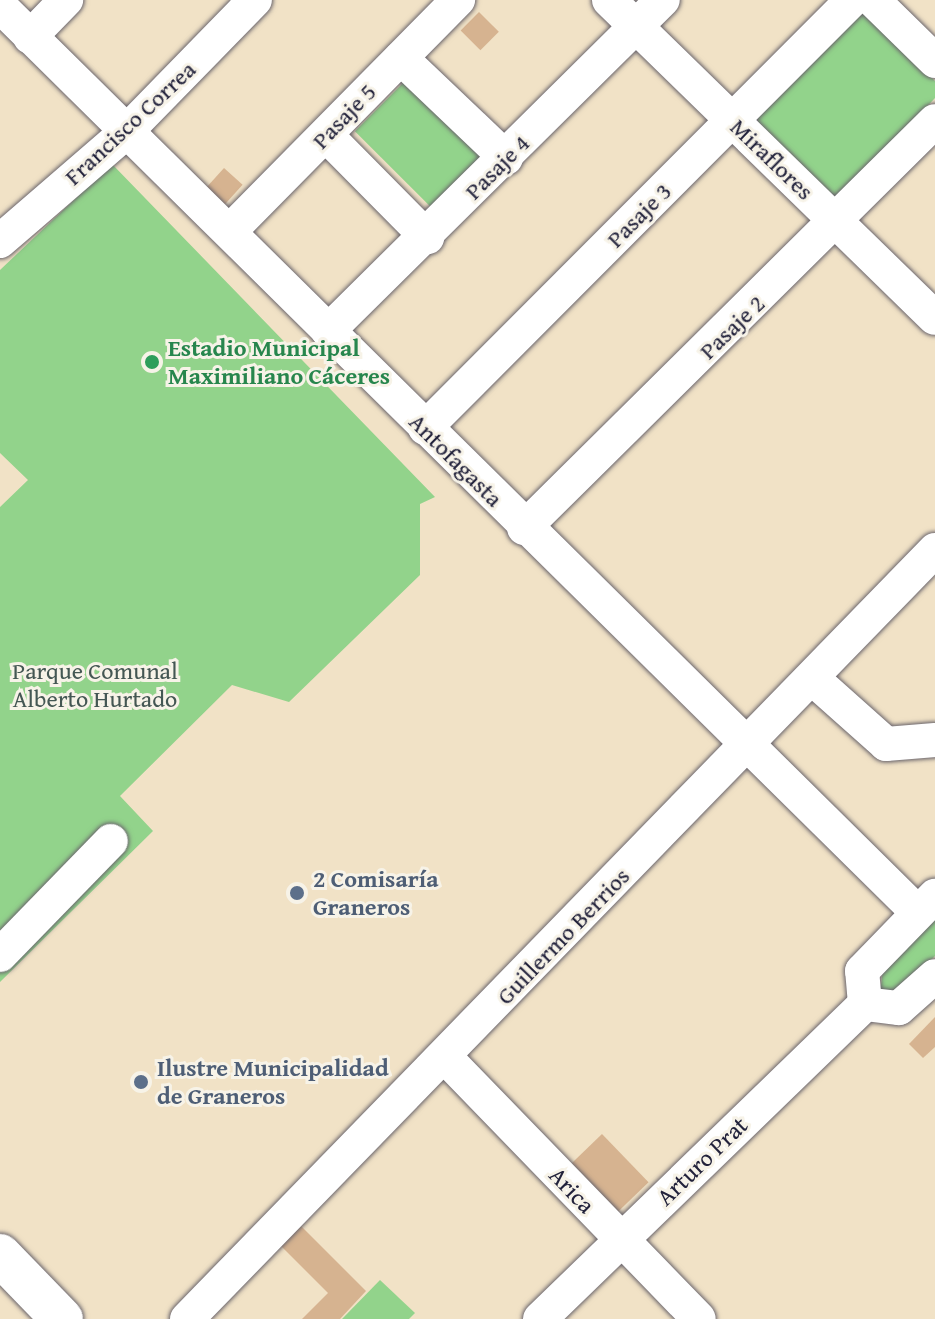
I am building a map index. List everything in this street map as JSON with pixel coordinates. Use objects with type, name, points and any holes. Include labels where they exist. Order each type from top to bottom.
[{"type":"main road","points":[[0,1255],[62,1319]]},
{"type":"street","points":[[12,27],[66,0]]},
{"type":"street","name":"Francisco Correa","points":[[0,241],[125,133],[255,0]]},
{"type":"street","name":"Pasaje 5","points":[[230,231],[458,0]]},
{"type":"street","name":"Miraflores","points":[[609,0],[935,318]]},
{"type":"street","name":"Pasaje 4","points":[[328,331],[427,237],[663,0]]},
{"type":"street","name":"Pasaje 3","points":[[425,428],[852,0]]},
{"type":"street","points":[[873,0],[935,61]]},
{"type":"street","name":"Antofagasta","points":[[12,27],[230,231],[524,528],[925,903]]},
{"type":"street","points":[[401,58],[506,158]]},
{"type":"street","name":"Pasaje 2","points":[[524,528],[838,224],[935,121]]},
{"type":"street","points":[[326,135],[427,237]]},
{"type":"street","name":"Guillermo Berrios","points":[[187,1319],[446,1058],[935,550]]},
{"type":"street","points":[[812,678],[886,744],[935,740]]},
{"type":"street","points":[[0,955],[111,841]]},
{"type":"street","points":[[925,903],[862,971],[865,1004],[899,1008],[935,976]]},
{"type":"street","name":"Arturo Prat","points":[[540,1319],[865,1004]]},
{"type":"street","name":"Arica","points":[[446,1058],[699,1319]]},
{"type":"green space","points":[[863,7],[935,81],[935,98],[830,209],[749,124]]},
{"type":"green space","points":[[410,76],[489,155],[434,210],[355,131]]},
{"type":"green space","name":"Estadio Municipal Maximiliano Cáceres","points":[[112,164],[435,497],[420,504],[420,575],[289,702],[232,685],[120,796],[153,831],[0,982],[0,507],[28,480],[0,453],[0,270]]},
{"type":"green space","points":[[935,917],[935,956],[898,993],[880,993],[883,969]]},
{"type":"green space","points":[[380,1280],[415,1313],[409,1319],[342,1319]]},
{"type":"building","points":[[479,12],[499,32],[480,50],[461,30]]},
{"type":"building","points":[[224,168],[243,185],[223,206],[205,190]]},
{"type":"building","points":[[935,1017],[935,1047],[923,1058],[909,1044]]},
{"type":"building","points":[[602,1134],[649,1182],[613,1216],[567,1168]]},
{"type":"building","points":[[299,1224],[366,1291],[340,1319],[302,1319],[328,1293],[280,1245]]},
{"type":"place","name":"Estadio Municipal Maximiliano Cáceres","points":[[152,362]]},
{"type":"place","name":"2 Comisaría Graneros","points":[[297,893]]},
{"type":"place","name":"Ilustre Municipalidad de Graneros","points":[[141,1082]]},
{"type":"park label","name":"Parque Comunal Alberto Hurtado","points":[[95,685]]}]
